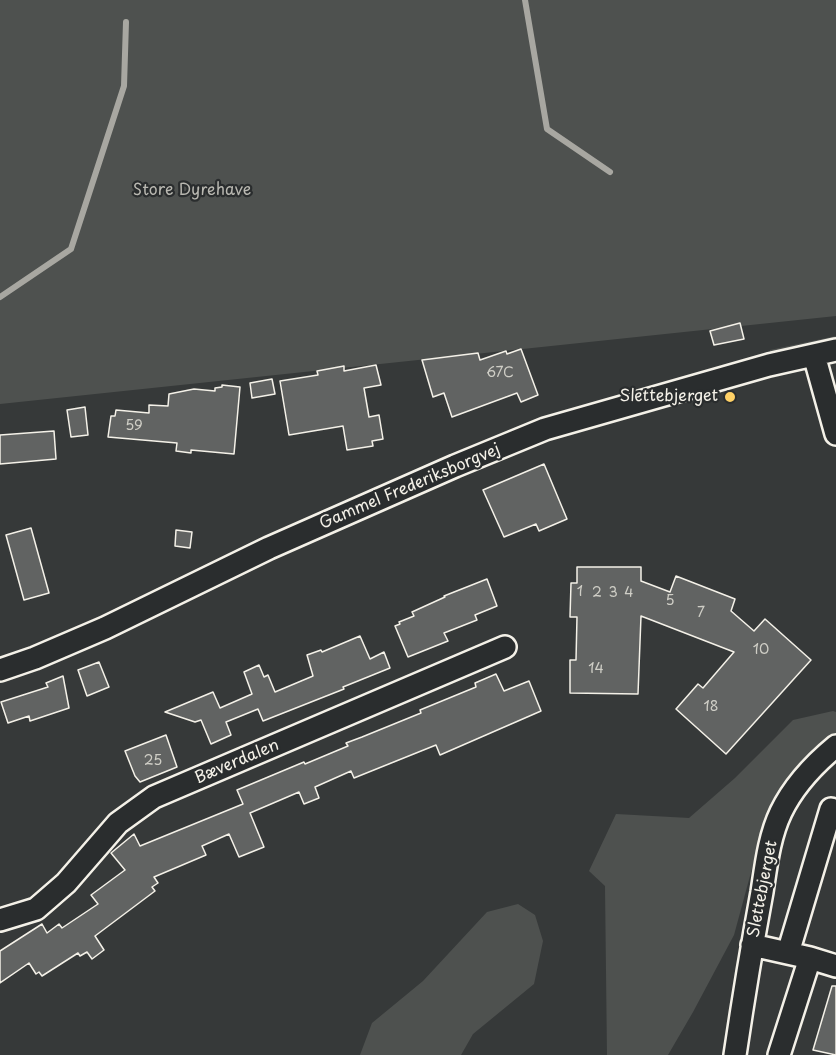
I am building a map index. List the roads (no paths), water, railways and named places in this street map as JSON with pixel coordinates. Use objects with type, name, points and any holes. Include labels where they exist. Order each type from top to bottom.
[{"type":"street","name":"Gammel Frederiksborgvej","points":[[0,670],[35,658],[105,628],[269,548],[545,429],[769,365],[836,350]]},
{"type":"street","points":[[814,355],[836,434]]},
{"type":"street","name":"Bæverdalen","points":[[0,920],[36,909],[66,883],[118,823],[154,797],[505,647]]},
{"type":"street","name":"Slettebjerget","points":[[735,1055],[752,945],[771,844],[780,813],[796,785],[817,761],[836,746]]},
{"type":"street","points":[[788,953],[831,809]]},
{"type":"street","name":"Slettebjerget","points":[[752,945],[835,966]]},
{"type":"street","points":[[779,1055],[810,958]]},
{"type":"waterway","points":[[525,0],[547,129],[610,172]]},
{"type":"waterway","points":[[0,297],[71,249],[124,86],[126,22]]},
{"type":"place","name":"Slettebjerget","points":[[730,397]]},
{"type":"park label","name":"Store Dyrehave","points":[[192,191]]}]
